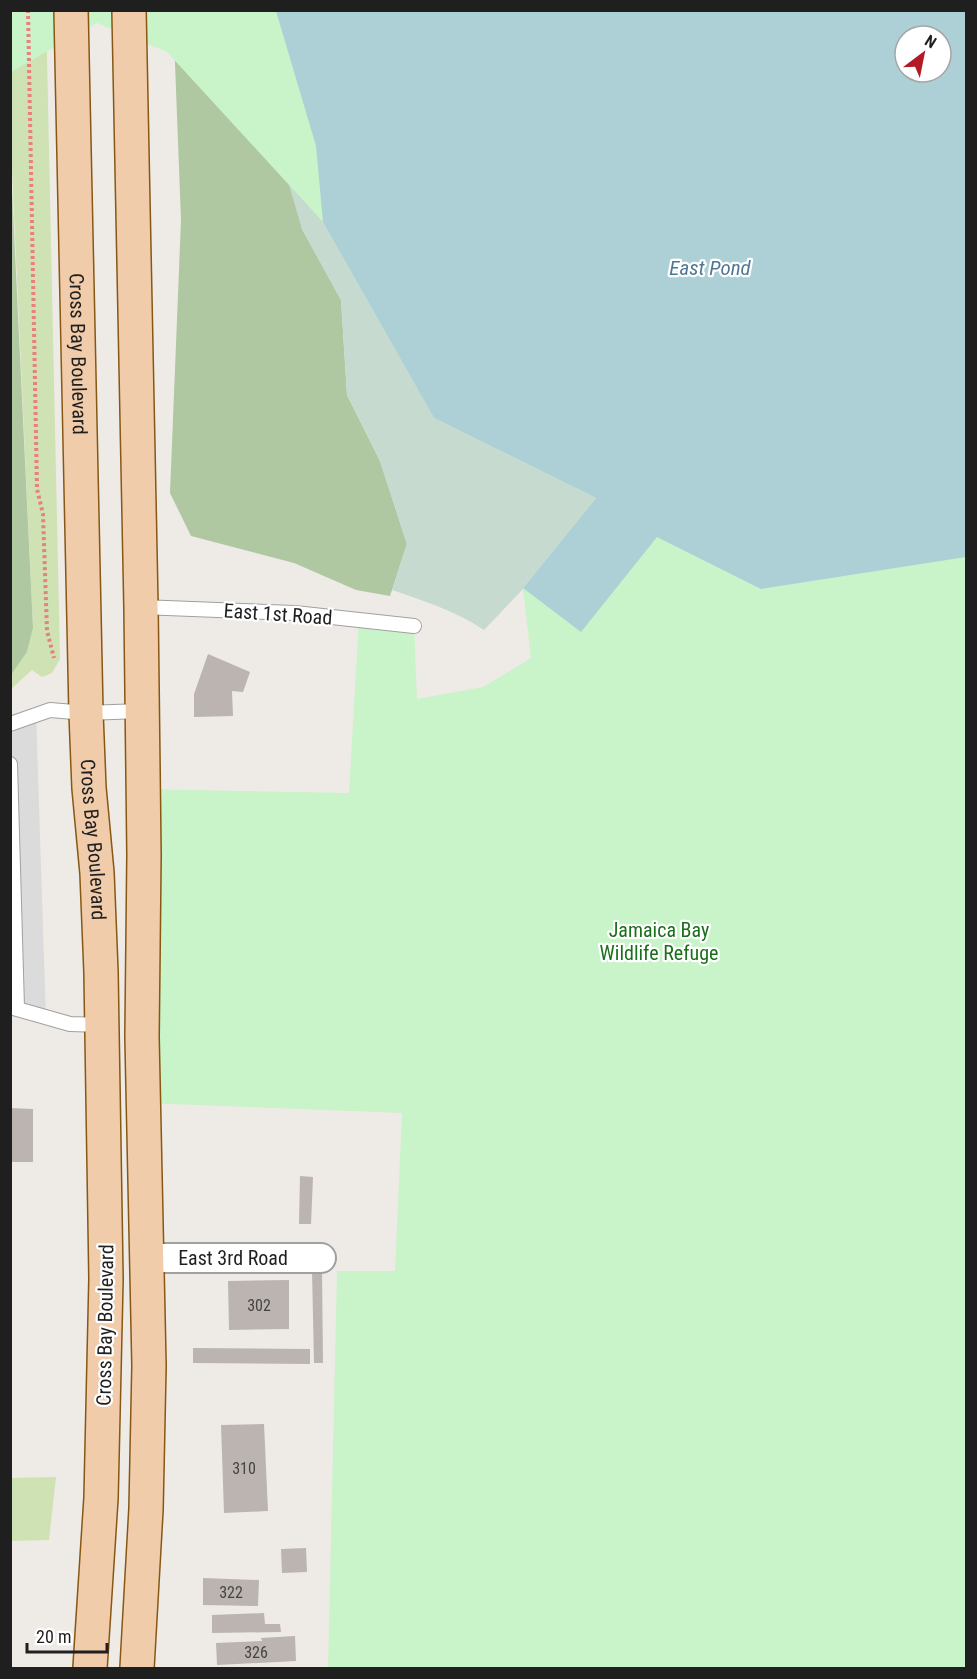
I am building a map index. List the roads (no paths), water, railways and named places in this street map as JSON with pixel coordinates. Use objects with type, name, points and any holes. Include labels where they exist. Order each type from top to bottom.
[{"type":"main road","name":"Cross Bay Boulevard","points":[[71,10],[86,713],[89,788],[97,873],[106,1279],[102,1498],[90,1668]]},
{"type":"main road","name":"Cross Bay Boulevard","points":[[129,10],[141,607],[144,855],[142,1037],[149,1366],[145,1557],[137,1668]]},
{"type":"street","name":"East 3rd Road","points":[[146,1258],[321,1258]]},
{"type":"lane","name":"East 1st Road","points":[[141,607],[295,613],[414,626]]},
{"type":"lane","points":[[10,724],[50,710],[86,713],[141,711]]},
{"type":"lane","points":[[10,764],[14,1008],[70,1024],[102,1025]]},
{"type":"water","name":"East Pond","points":[[276,11],[966,11],[966,557],[761,589],[657,537],[581,632],[523,588],[596,498],[434,418],[323,222],[316,146]]},
{"type":"park label","name":"Jamaica Bay Wildlife Refuge","points":[[659,942]]}]
